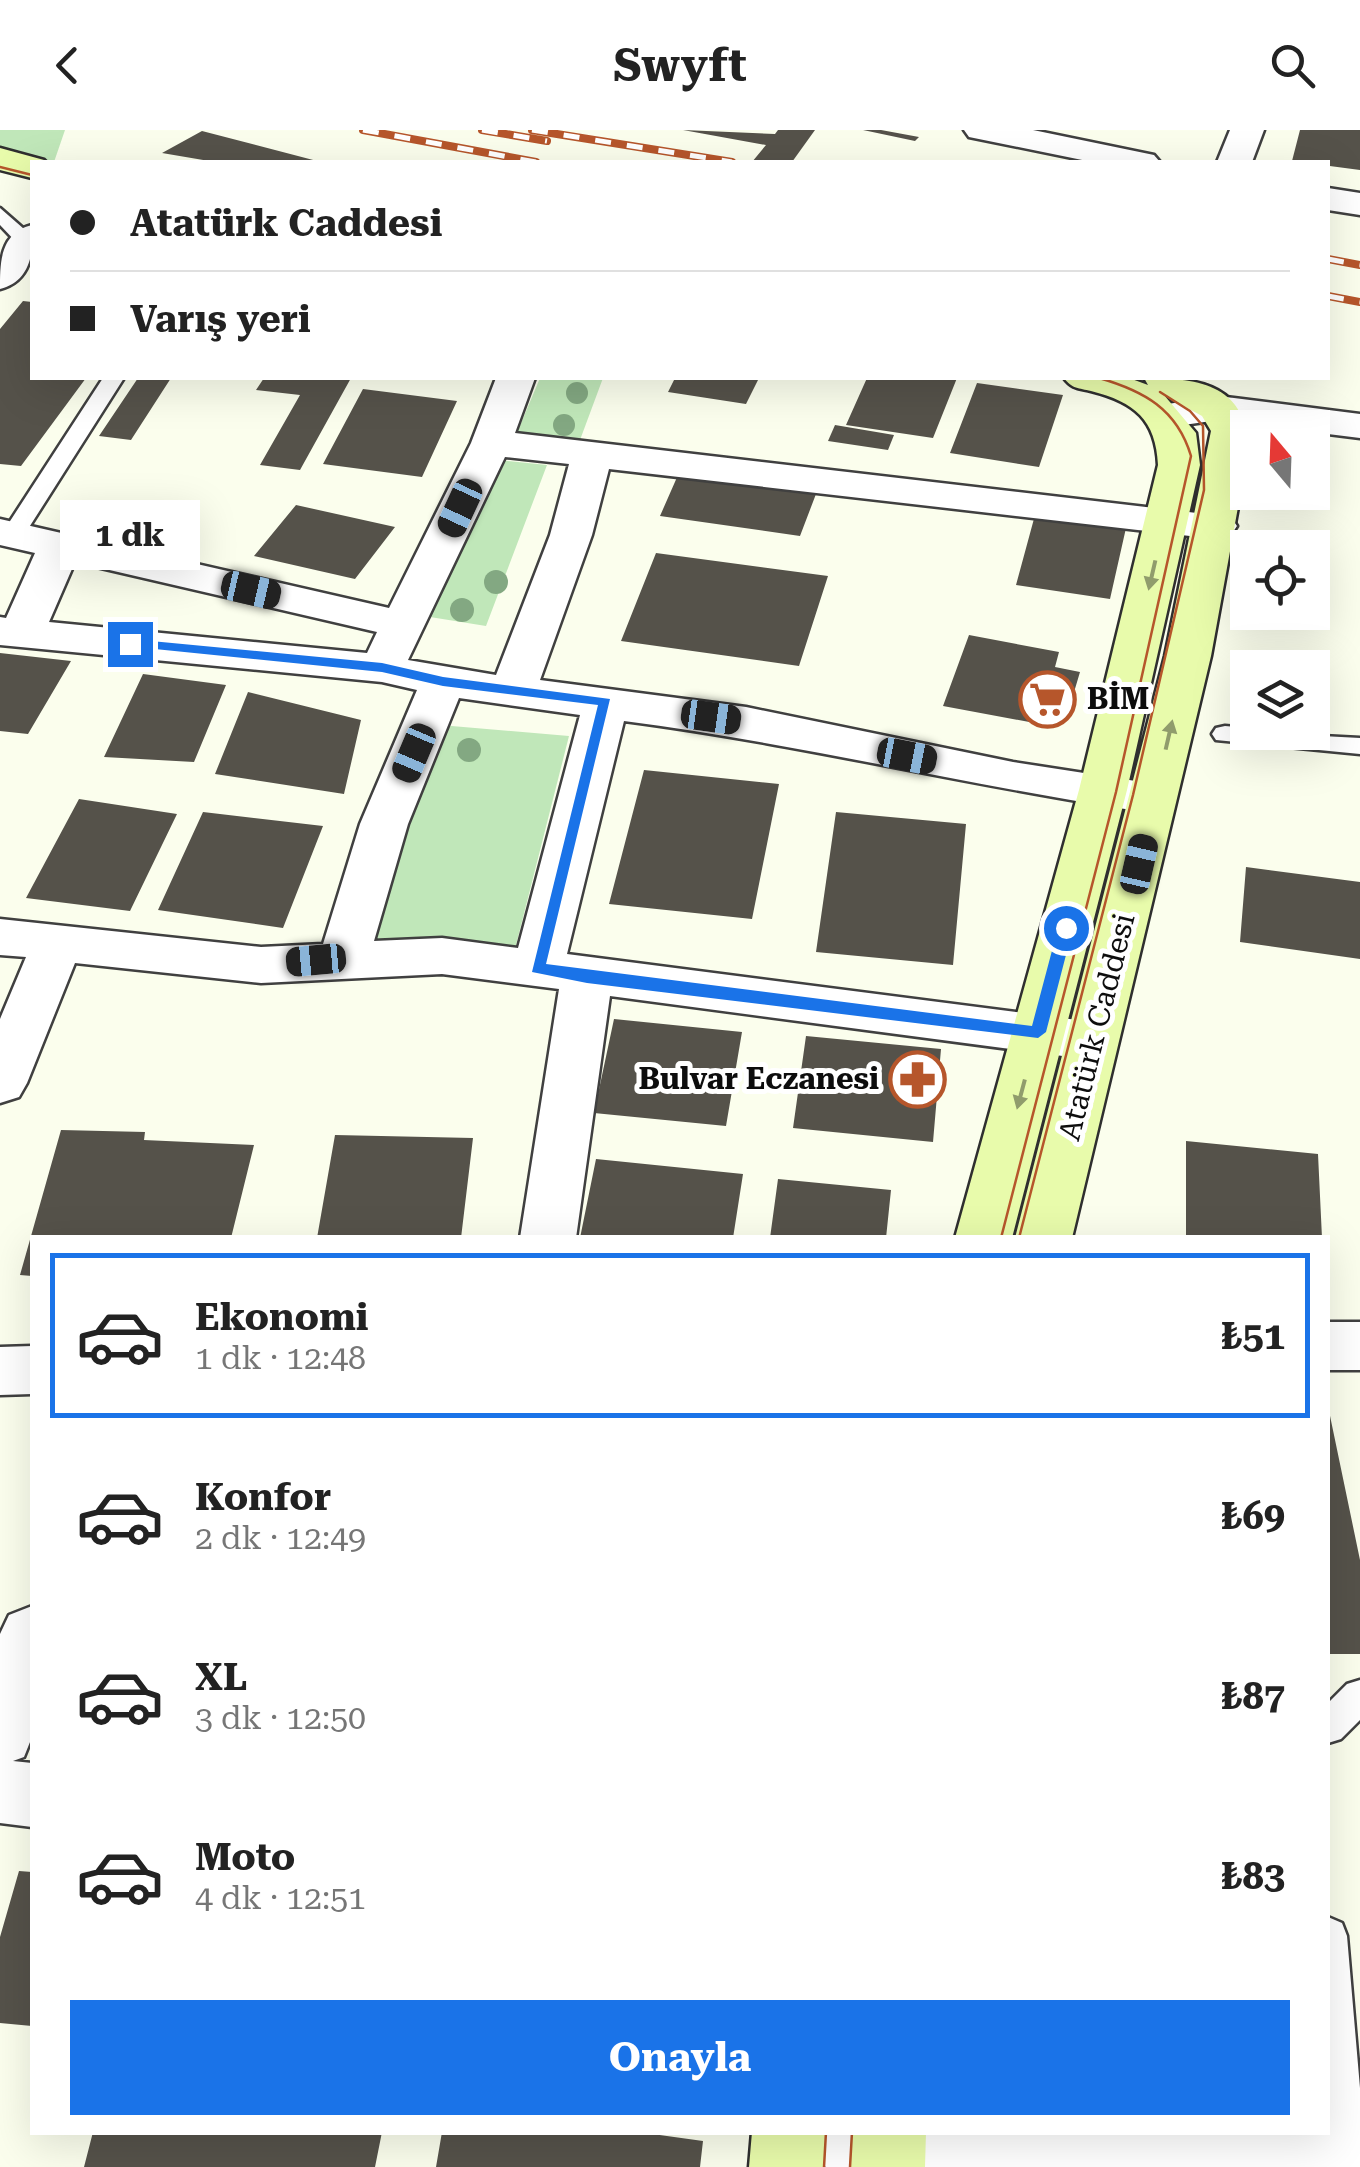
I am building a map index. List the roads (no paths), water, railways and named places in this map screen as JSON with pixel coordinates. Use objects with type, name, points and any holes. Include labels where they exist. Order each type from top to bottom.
[{"type":"street","points":[[981,130],[1132,160]]},
{"type":"street","points":[[1236,160],[1246,130]]},
{"type":"street","points":[[0,159],[30,166]]},
{"type":"street","points":[[0,184],[30,191]]},
{"type":"street","points":[[1330,200],[1360,204]]},
{"type":"street","points":[[0,278],[29,238]]},
{"type":"street","points":[[382,668],[491,443],[515,380]]},
{"type":"street","points":[[1090,380],[1142,397],[1360,426]]},
{"type":"street","name":"Atatürk Caddesi","points":[[984,1235],[1102,790],[1179,465],[1176,434],[1163,397]]},
{"type":"street","name":"Atatürk Caddesi","points":[[1044,1235],[1154,797],[1216,526],[1231,431],[1218,408]]},
{"type":"street","points":[[491,443],[1216,526]]},
{"type":"street","points":[[514,688],[571,535],[592,454]]},
{"type":"street","points":[[6,534],[404,625]]},
{"type":"street","points":[[60,546],[11,632],[382,668],[443,682],[514,688],[746,722],[978,770],[1154,797]]},
{"type":"street","points":[[344,958],[384,824],[443,682]]},
{"type":"street","points":[[548,1235],[562,973],[606,702]]},
{"type":"street","points":[[0,937],[261,965],[442,956],[1094,1041]]},
{"type":"street","points":[[0,1083],[56,943]]},
{"type":"street","points":[[1330,1346],[1360,1346]]},
{"type":"street","points":[[0,1371],[30,1370]]},
{"type":"street","points":[[0,1735],[30,1641]]},
{"type":"street","points":[[0,1791],[30,1795]]},
{"type":"street","points":[[786,2167],[789,2135]]},
{"type":"street","points":[[874,2143],[1352,2154]]},
{"type":"lane","points":[[0,214],[29,238]]},
{"type":"lane","points":[[6,534],[112,380]]},
{"type":"lane","points":[[1224,734],[1360,746]]},
{"type":"lane","points":[[1330,1725],[1360,1696]]},
{"type":"lane","points":[[1330,1954],[1352,2154]]},
{"type":"tram line","points":[[0,167],[30,174]]},
{"type":"tram line","points":[[1002,1235],[1116,792],[1191,456],[1177,426],[1157,404],[1105,380]]},
{"type":"tram line","points":[[1020,1235],[1133,795],[1204,490],[1203,426],[1190,411],[1160,392]]},
{"type":"tram line","points":[[824,2167],[826,2135]]},
{"type":"tram line","points":[[850,2167],[852,2135]]},
{"type":"railway","points":[[363,130],[525,160]]},
{"type":"railway","points":[[482,130],[547,141]]},
{"type":"railway","points":[[532,130],[720,160]]},
{"type":"railway","points":[[1330,259],[1360,265]]},
{"type":"railway","points":[[1330,296],[1360,302]]},
{"type":"place","name":"BİM","points":[[1048,699]]},
{"type":"place","name":"Bulvar Eczanesi","points":[[918,1079]]}]
